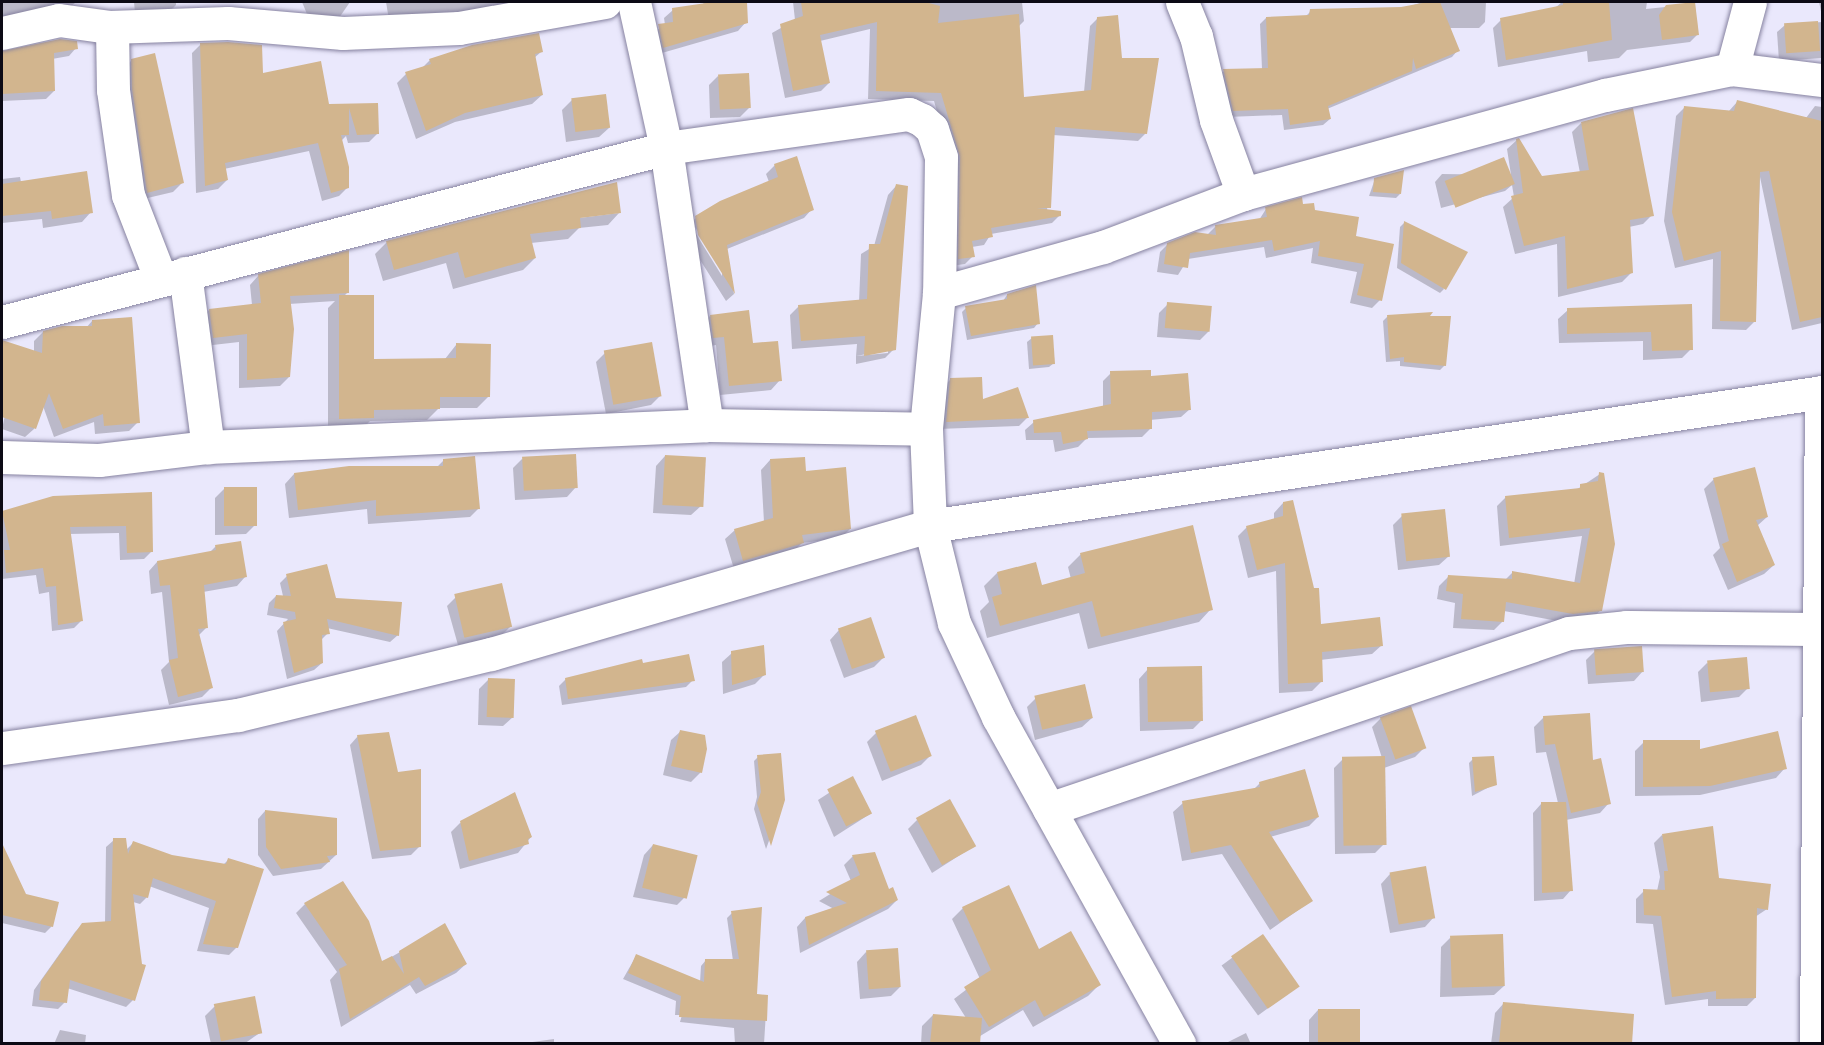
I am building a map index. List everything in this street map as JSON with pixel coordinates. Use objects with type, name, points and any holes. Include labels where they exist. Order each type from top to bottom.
[{"type":"street","points":[[2,33],[52,20],[112,27],[226,12],[343,33],[459,28],[606,2]]},
{"type":"street","points":[[634,2],[666,148],[707,424]]},
{"type":"street","points":[[1182,2],[1196,36],[1216,120],[1243,194]]},
{"type":"street","points":[[1732,69],[1750,2]]},
{"type":"street","points":[[112,27],[113,90],[128,195],[173,277],[208,447]]},
{"type":"street","points":[[939,293],[1103,247],[1243,194],[1605,95],[1732,69],[1822,80]]},
{"type":"street","points":[[2,322],[666,148],[909,114],[922,120],[932,129],[941,157],[939,293],[926,429],[930,526],[954,624],[998,717],[1179,1044]]},
{"type":"street","points":[[2,748],[238,715],[491,654],[930,526],[1822,392],[1818,629],[1816,1044]]},
{"type":"street","points":[[2,457],[99,460],[208,447],[707,424],[926,429]]},
{"type":"street","points":[[1049,809],[1569,633],[1626,627],[1818,629]]},
{"type":"building","points":[[713,2],[747,2],[748,23],[663,48],[658,24],[673,22],[672,8]]},
{"type":"building","points":[[801,2],[925,2],[940,6],[938,23],[1019,14],[1024,97],[1091,90],[1097,17],[1118,15],[1122,58],[1159,58],[1147,134],[1055,127],[1051,208],[1037,208],[1061,211],[1061,216],[991,228],[993,237],[972,241],[975,257],[958,259],[960,157],[941,93],[876,91],[877,22],[820,35],[830,83],[793,91],[780,24],[803,16]]},
{"type":"building","points":[[1440,2],[1460,51],[1416,69],[1413,58],[1412,71],[1328,106],[1331,119],[1290,125],[1288,109],[1233,111],[1223,69],[1268,68],[1266,17],[1309,15],[1310,9],[1401,7]]},
{"type":"building","points":[[1563,2],[1609,2],[1612,40],[1506,60],[1500,18],[1563,5]]},
{"type":"building","points":[[1695,2],[1699,35],[1662,40],[1659,15],[1666,5]]},
{"type":"building","points":[[1818,21],[1820,51],[1786,53],[1784,23]]},
{"type":"building","points":[[539,33],[543,52],[535,54],[543,95],[465,113],[426,131],[405,72],[431,64],[429,59],[472,45]]},
{"type":"building","points":[[60,39],[77,41],[78,49],[54,53],[55,91],[2,94],[2,51]]},
{"type":"building","points":[[228,42],[262,45],[263,73],[321,61],[329,104],[378,103],[379,134],[357,135],[349,108],[349,135],[341,135],[349,167],[349,188],[331,193],[318,143],[225,163],[228,180],[205,186],[200,43]]},
{"type":"building","points":[[155,53],[184,183],[147,193],[132,89],[131,59]]},
{"type":"building","points":[[749,73],[751,108],[720,110],[718,75]]},
{"type":"building","points":[[606,94],[610,128],[575,132],[571,98]]},
{"type":"building","points":[[1737,100],[1822,121],[1822,317],[1800,322],[1769,171],[1760,172],[1756,322],[1720,321],[1721,251],[1684,261],[1672,212],[1684,106],[1734,111]]},
{"type":"building","points":[[1633,108],[1654,216],[1630,220],[1633,273],[1567,289],[1565,236],[1524,246],[1511,196],[1523,193],[1516,139],[1519,138],[1542,176],[1589,170],[1581,122]]},
{"type":"building","points":[[797,156],[814,210],[727,245],[735,294],[698,235],[695,216],[720,201],[778,177],[774,164]]},
{"type":"building","points":[[1504,157],[1515,184],[1456,208],[1445,181]]},
{"type":"building","points":[[1404,170],[1401,194],[1373,192],[1374,178]]},
{"type":"building","points":[[87,171],[93,213],[52,219],[51,211],[2,216],[2,184]]},
{"type":"building","points":[[617,182],[621,213],[580,218],[581,228],[530,234],[536,258],[465,278],[458,252],[394,270],[386,241]]},
{"type":"building","points":[[896,184],[908,186],[896,350],[864,356],[865,336],[801,341],[798,305],[867,299],[869,244],[880,244]]},
{"type":"building","points":[[1302,197],[1303,204],[1314,203],[1315,210],[1359,217],[1356,236],[1394,244],[1382,301],[1357,295],[1364,264],[1318,256],[1320,241],[1274,251],[1272,240],[1190,253],[1188,268],[1164,264],[1167,243],[1195,232],[1216,235],[1215,225],[1267,217],[1265,207]]},
{"type":"building","points":[[1404,221],[1468,252],[1446,290],[1401,263]]},
{"type":"building","points":[[349,250],[349,293],[290,296],[294,329],[290,377],[247,380],[247,334],[213,338],[209,309],[261,303],[258,274]]},
{"type":"building","points":[[1036,285],[1040,324],[971,336],[965,306],[1007,299],[1007,294]]},
{"type":"building","points":[[339,295],[374,295],[374,359],[456,358],[456,343],[491,344],[490,397],[440,397],[440,409],[374,410],[374,418],[339,419]]},
{"type":"building","points":[[1167,302],[1212,306],[1210,332],[1165,328]]},
{"type":"building","points":[[1692,304],[1693,350],[1652,351],[1651,332],[1567,334],[1567,308]]},
{"type":"building","points":[[749,310],[753,343],[778,341],[782,381],[729,386],[724,337],[713,338],[710,315]]},
{"type":"building","points":[[1433,312],[1430,316],[1451,316],[1446,366],[1404,362],[1404,357],[1390,359],[1387,315]]},
{"type":"building","points":[[132,317],[140,423],[104,426],[103,414],[63,429],[49,393],[36,429],[2,417],[2,340],[42,353],[43,331],[62,326],[92,326],[92,320]]},
{"type":"building","points":[[1053,335],[1055,364],[1033,365],[1031,337]]},
{"type":"building","points":[[652,342],[662,396],[613,405],[604,351]]},
{"type":"building","points":[[1151,370],[1151,376],[1188,373],[1191,410],[1152,412],[1152,429],[1087,431],[1088,439],[1063,444],[1061,432],[1034,433],[1033,420],[1111,404],[1110,371]]},
{"type":"building","points":[[982,377],[983,399],[1018,387],[1029,418],[946,422],[950,378]]},
{"type":"building","points":[[576,454],[578,488],[524,491],[522,457]]},
{"type":"building","points":[[665,455],[706,457],[703,507],[662,505]]},
{"type":"building","points":[[475,456],[480,509],[376,516],[376,500],[298,510],[294,473],[349,466],[443,466],[443,459]]},
{"type":"building","points":[[805,457],[806,471],[846,467],[851,529],[802,535],[804,543],[743,561],[734,529],[773,518],[770,459]]},
{"type":"building","points":[[1755,467],[1768,517],[1756,520],[1775,565],[1737,582],[1722,544],[1729,541],[1713,478]]},
{"type":"building","points":[[1599,472],[1604,473],[1615,544],[1602,611],[1573,614],[1506,602],[1504,622],[1461,619],[1463,594],[1446,591],[1448,575],[1512,579],[1512,571],[1580,583],[1590,528],[1509,538],[1505,496],[1580,488],[1580,484],[1598,481]]},
{"type":"building","points":[[224,487],[257,487],[257,526],[224,526]]},
{"type":"building","points":[[152,492],[153,552],[127,553],[126,526],[70,527],[83,621],[58,625],[56,586],[46,587],[43,568],[6,573],[4,550],[10,550],[2,511],[53,496]]},
{"type":"building","points":[[1293,500],[1314,588],[1319,588],[1321,624],[1380,617],[1383,646],[1322,652],[1323,682],[1288,684],[1285,563],[1257,570],[1246,526],[1283,516],[1283,502]]},
{"type":"building","points":[[1445,509],[1450,557],[1406,561],[1401,514]]},
{"type":"building","points":[[1193,525],[1213,610],[1101,637],[1092,601],[1000,626],[992,597],[1002,594],[997,572],[1036,562],[1042,585],[1085,573],[1080,553]]},
{"type":"building","points":[[241,541],[247,577],[204,585],[208,628],[198,629],[213,688],[178,697],[169,660],[178,658],[170,585],[160,586],[157,561],[216,550],[215,545]]},
{"type":"building","points":[[327,564],[336,598],[402,602],[399,636],[327,619],[330,634],[322,635],[323,663],[294,673],[283,622],[296,619],[295,612],[274,608],[276,595],[291,596],[286,574]]},
{"type":"building","points":[[502,583],[512,627],[464,638],[454,594]]},
{"type":"building","points":[[871,617],[885,658],[852,669],[838,628]]},
{"type":"building","points":[[764,645],[766,675],[732,685],[731,651]]},
{"type":"building","points":[[1642,646],[1644,672],[1596,675],[1594,649]]},
{"type":"building","points":[[689,654],[695,681],[568,699],[565,678],[642,659],[643,663]]},
{"type":"building","points":[[1747,657],[1750,689],[1710,692],[1707,660]]},
{"type":"building","points":[[1202,666],[1203,721],[1148,722],[1147,667]]},
{"type":"building","points":[[488,678],[515,679],[514,718],[487,717]]},
{"type":"building","points":[[1085,684],[1093,718],[1042,730],[1034,696]]},
{"type":"building","points":[[1411,706],[1426,748],[1395,760],[1380,717]]},
{"type":"building","points":[[1590,713],[1593,760],[1601,758],[1611,804],[1571,813],[1555,744],[1545,745],[1543,716]]},
{"type":"building","points":[[916,715],[932,756],[891,772],[875,731]]},
{"type":"building","points":[[680,730],[705,735],[707,749],[702,773],[671,766]]},
{"type":"building","points":[[1778,731],[1787,769],[1710,786],[1643,787],[1643,740],[1700,740],[1700,749]]},
{"type":"building","points":[[389,732],[398,772],[421,769],[421,847],[380,851],[357,735]]},
{"type":"building","points":[[781,753],[785,800],[771,846],[757,803],[761,792],[757,755]]},
{"type":"building","points":[[1385,756],[1387,845],[1344,846],[1342,757]]},
{"type":"building","points":[[1494,756],[1497,785],[1475,792],[1472,757]]},
{"type":"building","points":[[1305,769],[1319,817],[1269,832],[1313,901],[1280,922],[1231,845],[1191,853],[1182,801],[1260,787],[1259,782]]},
{"type":"building","points":[[853,776],[872,813],[846,827],[827,789]]},
{"type":"building","points":[[515,792],[532,837],[528,839],[529,844],[469,861],[460,821]]},
{"type":"building","points":[[950,799],[976,846],[942,865],[916,818]]},
{"type":"building","points":[[1541,802],[1566,802],[1573,891],[1542,893]]},
{"type":"building","points":[[265,810],[337,818],[337,855],[327,856],[330,862],[281,869],[266,847]]},
{"type":"building","points":[[1713,826],[1719,878],[1771,884],[1768,910],[1757,908],[1756,998],[1716,999],[1716,991],[1672,997],[1661,916],[1644,915],[1643,889],[1665,890],[1664,871],[1668,871],[1662,834]]},
{"type":"building","points":[[113,838],[126,838],[128,854],[133,841],[172,855],[226,864],[228,858],[264,869],[238,948],[203,944],[216,901],[153,878],[148,898],[133,894],[142,964],[146,965],[135,1001],[70,980],[67,1003],[39,1000],[41,981],[82,923],[111,921]]},
{"type":"building","points":[[2,843],[26,894],[59,902],[53,927],[2,915]]},
{"type":"building","points":[[653,844],[698,855],[687,899],[642,888]]},
{"type":"building","points":[[875,852],[889,889],[893,887],[898,900],[809,945],[805,917],[847,903],[826,892],[860,875],[852,855]]},
{"type":"building","points":[[1426,866],[1435,918],[1399,925],[1390,872]]},
{"type":"building","points":[[343,881],[369,921],[382,961],[392,956],[404,974],[399,951],[445,923],[467,964],[425,986],[419,977],[350,1019],[339,969],[347,965],[304,903]]},
{"type":"building","points":[[1009,885],[1039,949],[1071,931],[1101,985],[1044,1017],[1035,1000],[989,1027],[964,987],[991,970],[962,907]]},
{"type":"building","points":[[762,907],[757,994],[768,995],[767,1021],[679,1017],[681,996],[628,973],[636,954],[704,982],[705,959],[739,959],[731,911]]},
{"type":"building","points":[[1263,934],[1300,986],[1268,1009],[1231,956]]},
{"type":"building","points":[[1503,934],[1505,986],[1452,988],[1450,936]]},
{"type":"building","points":[[898,948],[901,987],[869,989],[866,950]]},
{"type":"building","points":[[255,996],[262,1033],[221,1041],[214,1004]]},
{"type":"building","points":[[1503,1002],[1634,1014],[1632,1044],[1499,1044]]},
{"type":"building","points":[[1318,1009],[1360,1009],[1360,1044],[1318,1044]]},
{"type":"building","points":[[933,1014],[982,1018],[980,1044],[930,1044]]}]
